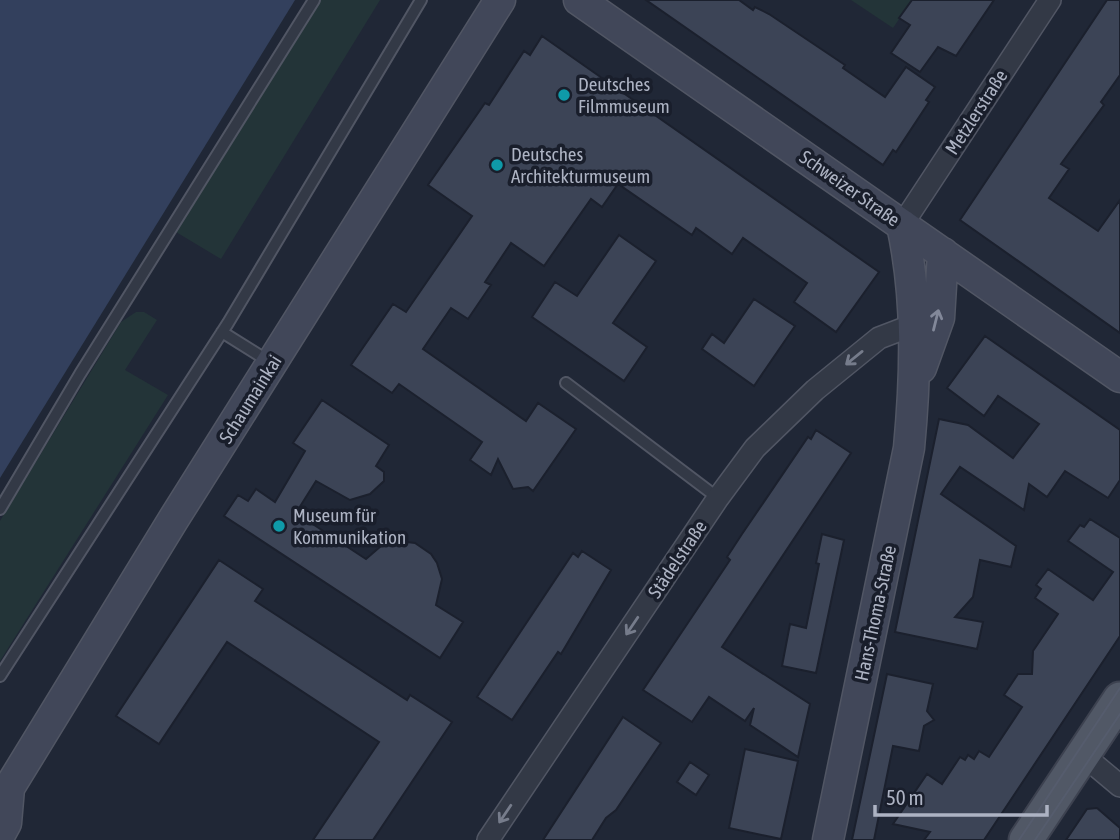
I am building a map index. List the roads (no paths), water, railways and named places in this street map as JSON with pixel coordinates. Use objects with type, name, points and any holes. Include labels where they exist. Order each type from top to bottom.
[{"type":"main road","name":"Schaumainkai","points":[[8,816],[272,363],[500,0]]},
{"type":"main road","name":"Schweizer Straße","points":[[579,0],[1120,377]]},
{"type":"main road","name":"Hans-Thoma-Straße","points":[[828,840],[909,448],[915,384],[911,271],[902,225]]},
{"type":"main road","name":"Hans-Thoma-Straße","points":[[915,384],[939,318],[943,253]]},
{"type":"main road","points":[[1026,840],[1120,699]]},
{"type":"street","name":"Metzlerstraße","points":[[902,225],[1050,0]]},
{"type":"street","name":"Städelstraße","points":[[488,840],[718,498],[755,448],[815,390],[879,338],[913,325]]},
{"type":"street","points":[[1083,755],[1120,786]]},
{"type":"lane","points":[[0,509],[107,329],[314,0]]},
{"type":"lane","points":[[0,676],[222,332],[421,0]]},
{"type":"lane","points":[[222,332],[272,363]]},
{"type":"lane","points":[[566,383],[718,498]]},
{"type":"water","points":[[0,0],[295,0],[0,478]]},
{"type":"tram line","points":[[1019,840],[1120,688]]},
{"type":"tram line","points":[[1035,840],[1120,714]]},
{"type":"place","name":"Deutsches Filmmuseum","points":[[564,95]]},
{"type":"place","name":"Deutsches Architekturmuseum","points":[[497,165]]},
{"type":"place","name":"Museum für Kommunikation","points":[[279,526]]}]
